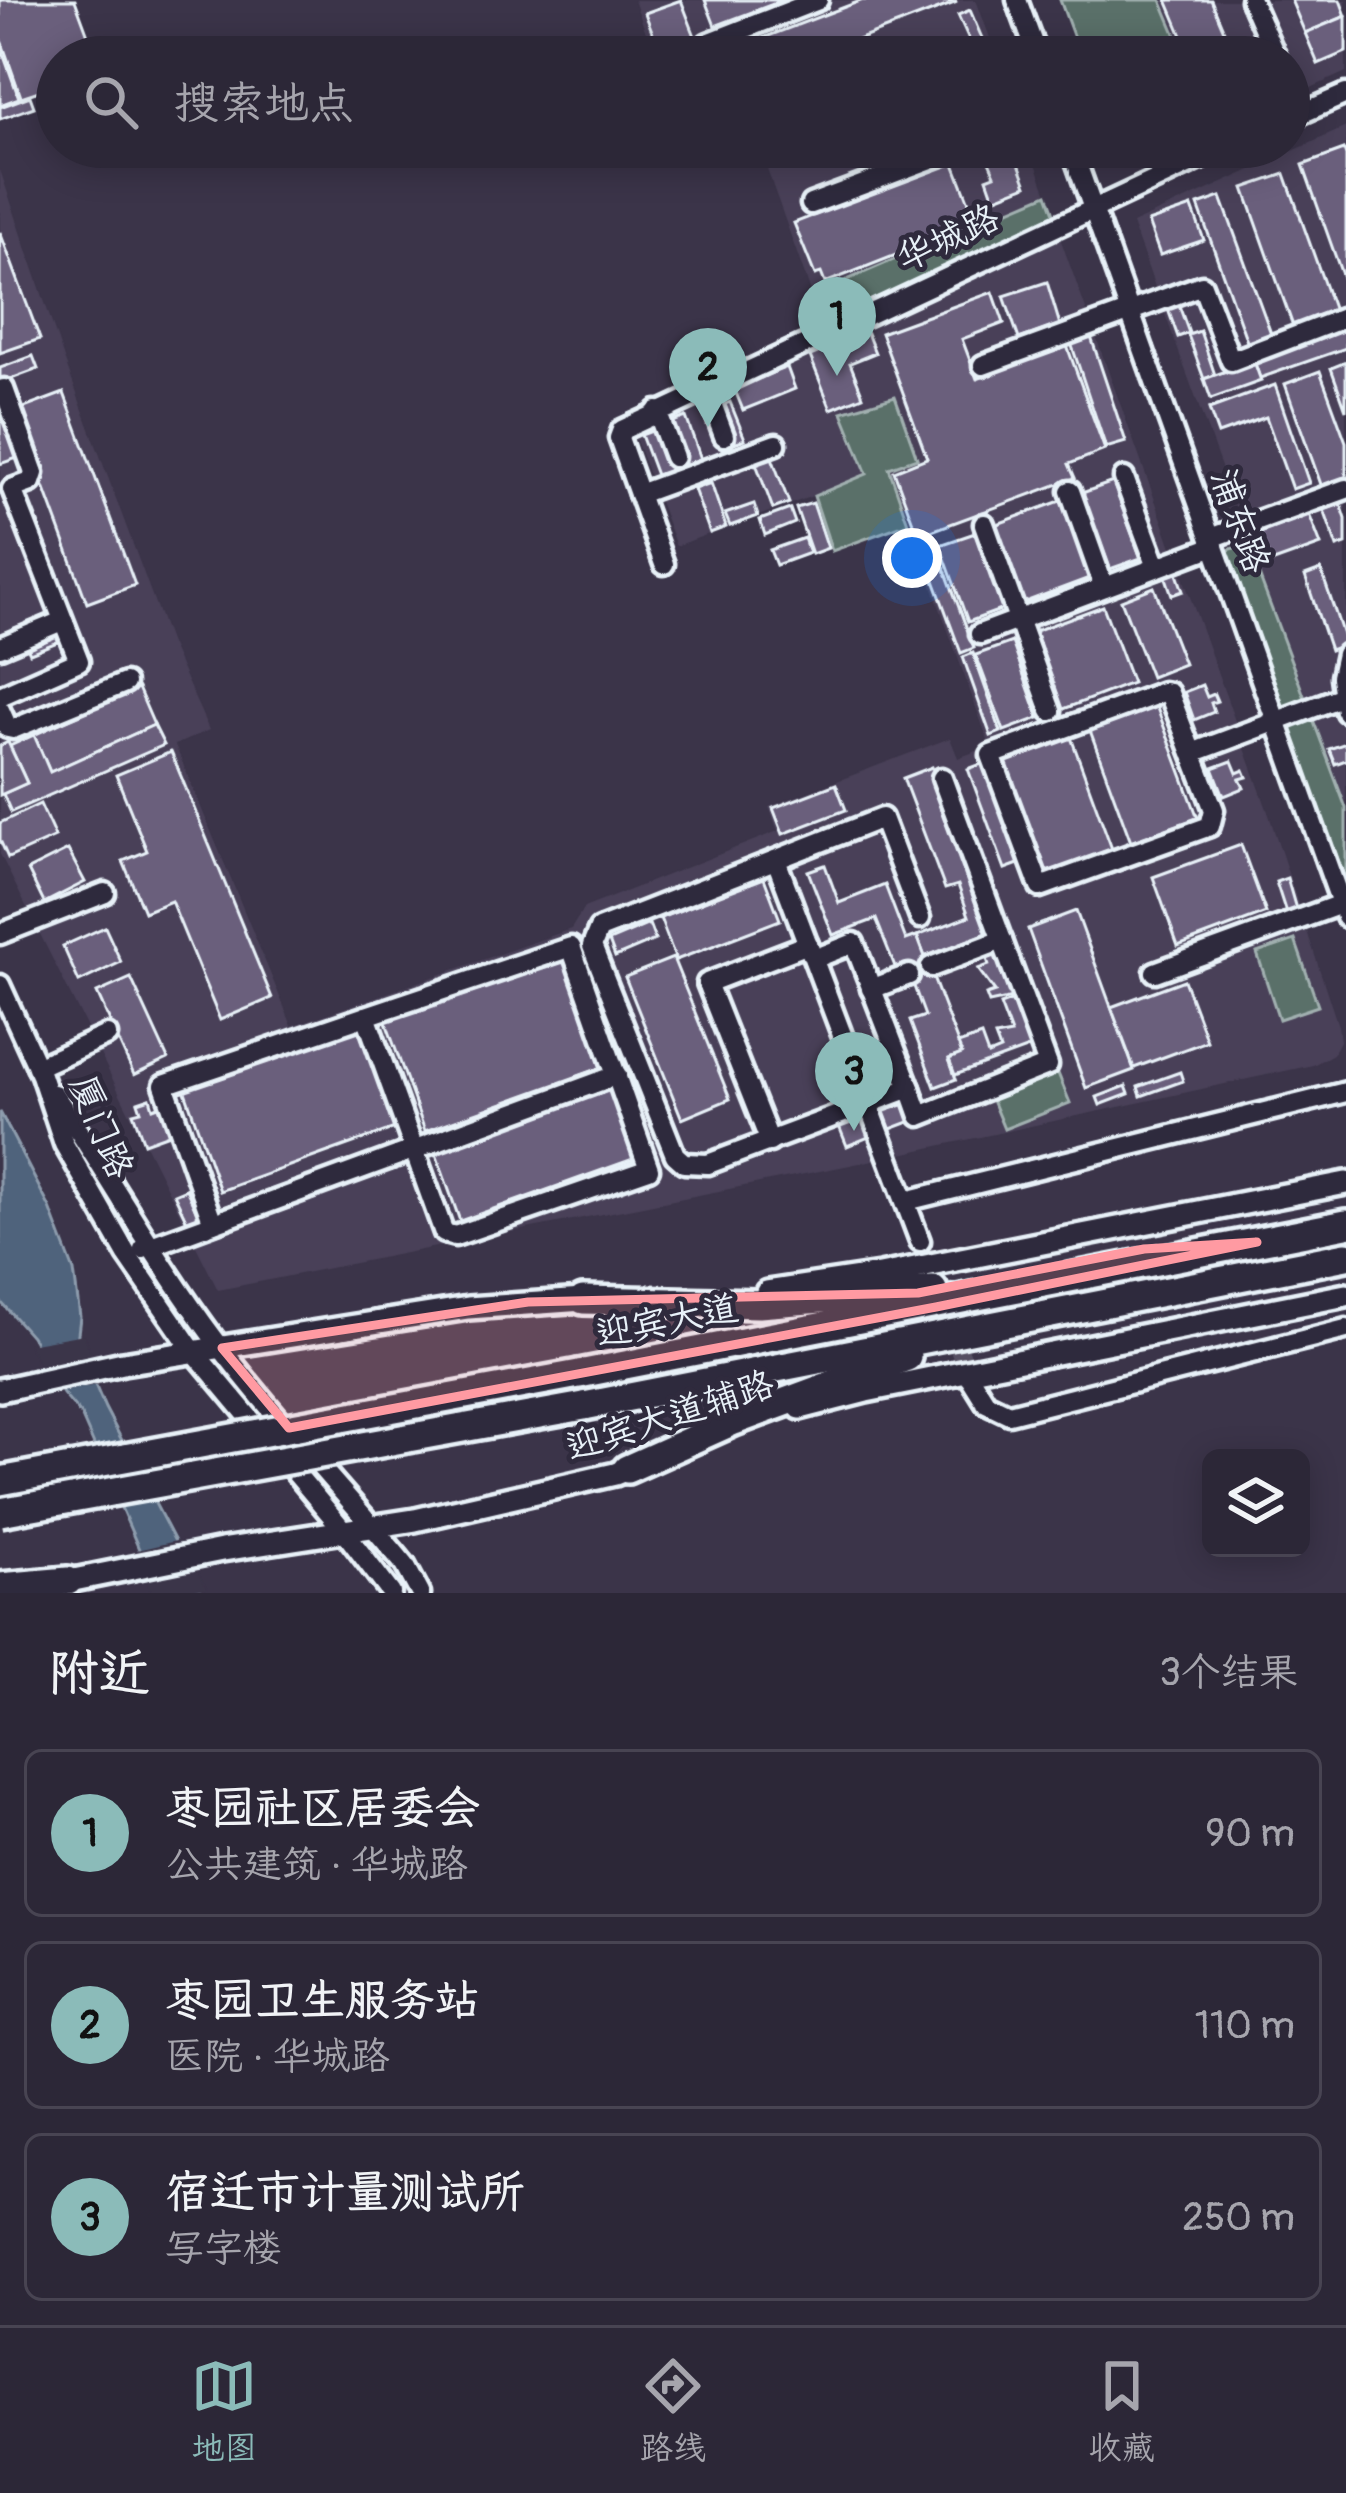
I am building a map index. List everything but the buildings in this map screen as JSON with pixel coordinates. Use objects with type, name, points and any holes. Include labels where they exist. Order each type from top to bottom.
[{"type":"highway","name":"迎宾大道","points":[[0,1481],[1346,1224]]},
{"type":"highway","points":[[583,1300],[759,1304],[865,1298],[918,1293],[1144,1249],[1257,1242]]},
{"type":"highway","name":"迎宾大道","points":[[0,1512],[584,1406],[1346,1256]]},
{"type":"highway","points":[[627,1469],[777,1404],[1018,1321]]},
{"type":"highway","points":[[0,1587],[68,1581]]},
{"type":"main road","points":[[0,1390],[122,1363],[468,1308],[717,1296],[835,1282],[1346,1183]]},
{"type":"main road","name":"迎宾大道辅路","points":[[13,1593],[222,1550],[415,1520],[627,1469],[749,1422],[866,1391],[1346,1294]]},
{"type":"street","points":[[728,36],[818,0]]},
{"type":"street","points":[[1017,0],[1030,36]]},
{"type":"street","points":[[1251,0],[1267,36]]},
{"type":"street","points":[[1310,110],[1346,94]]},
{"type":"street","points":[[811,204],[907,168]]},
{"type":"street","name":"浦东路","points":[[1079,168],[1344,910]]},
{"type":"street","name":"华城路","points":[[639,494],[619,438],[635,422],[1179,168]]},
{"type":"street","points":[[983,365],[1202,285],[1231,361],[1346,317]]},
{"type":"street","points":[[706,388],[724,436]]},
{"type":"street","points":[[0,390],[4,389],[34,472],[31,482],[6,490],[79,661],[0,696]]},
{"type":"street","points":[[658,411],[674,457]]},
{"type":"street","points":[[664,564],[639,494],[776,444]]},
{"type":"street","points":[[1124,478],[1157,567]]},
{"type":"street","points":[[980,634],[1346,489]]},
{"type":"street","points":[[1070,491],[1104,587]]},
{"type":"street","points":[[984,524],[1051,711]]},
{"type":"street","points":[[0,647],[62,621]]},
{"type":"street","points":[[1192,753],[1276,721],[1343,704],[1346,654]]},
{"type":"street","points":[[0,710],[13,729],[125,682]]},
{"type":"street","points":[[1163,692],[1169,693],[1192,753],[1214,810],[1210,826],[1040,887],[991,755],[1163,692]]},
{"type":"street","points":[[770,1142],[707,983],[811,952],[854,943],[920,1116],[1048,1065],[942,778]]},
{"type":"street","points":[[910,1088],[709,1164],[684,1163],[674,1155],[592,946],[599,928],[882,818],[920,918]]},
{"type":"street","points":[[776,860],[920,1241]]},
{"type":"street","points":[[0,934],[105,893]]},
{"type":"street","points":[[1155,972],[1344,910]]},
{"type":"street","points":[[931,967],[1002,940]]},
{"type":"street","points":[[214,1223],[164,1085],[366,1016],[571,947],[649,1169],[454,1236],[444,1233],[366,1016]]},
{"type":"street","points":[[872,989],[909,975]]},
{"type":"street","points":[[0,986],[39,1071],[107,1035]]},
{"type":"street","name":"厦门路","points":[[39,1071],[125,1200],[149,1247],[222,1348],[405,1565],[420,1593]]},
{"type":"street","name":"厦门路","points":[[39,1071],[64,1144],[128,1255],[195,1352],[391,1593]]},
{"type":"street","points":[[128,1255],[617,1076]]},
{"type":"street","points":[[906,1202],[1346,1092]]},
{"type":"street","points":[[968,1373],[986,1403],[1009,1414],[1346,1329]]},
{"type":"highlighted area","points":[[1257,1242],[936,1307],[289,1428],[222,1348],[528,1302],[918,1293],[1144,1249]]},
{"type":"shaded area","points":[[634,0],[976,0],[989,36],[647,36]]},
{"type":"shaded area","points":[[1161,0],[1346,0],[1346,72],[1310,88],[1310,36],[1176,36]]},
{"type":"shaded area","points":[[1346,127],[1346,808],[1132,224],[1256,168],[1310,168],[1310,143]]},
{"type":"shaded area","points":[[767,168],[1038,168],[1047,194],[812,295]]},
{"type":"shaded area","points":[[0,170],[170,644],[209,730],[175,745],[292,1026],[571,929],[584,908],[778,831],[769,807],[950,738],[958,758],[990,746],[889,468],[676,546],[632,430],[1060,238],[1268,812],[1338,1026],[1340,1041],[1333,1054],[1313,1065],[850,1165],[218,1290],[0,854]]},
{"type":"green space","points":[[1060,0],[1161,0],[1176,36],[1073,36]]},
{"type":"green space","points":[[1047,194],[1056,219],[813,330],[802,307],[814,301],[812,295]]},
{"type":"green space","points":[[895,396],[917,458],[889,468],[908,523],[832,551],[814,496],[867,474],[842,412]]},
{"type":"green space","points":[[1247,543],[1346,808],[1346,882],[1226,551]]},
{"type":"green space","points":[[1295,940],[1318,1006],[1279,1019],[1257,953]]},
{"type":"green space","points":[[1055,1066],[1070,1103],[1004,1129],[989,1093]]},
{"type":"water","points":[[0,1112],[50,1208],[74,1271],[80,1317],[77,1342],[105,1408],[202,1593],[158,1593],[81,1415],[63,1394],[31,1336],[0,1301]]},
{"type":"pier","points":[[84,1334],[102,1384],[55,1393],[28,1344]]},
{"type":"pier","points":[[180,1540],[207,1589],[152,1593],[133,1551]]},
{"type":"tunnel","points":[[920,1241],[968,1374]]},
{"type":"place","name":"枣园社区居委会","points":[[837,376]]},
{"type":"place","name":"枣园卫生服务站","points":[[708,427]]},
{"type":"place","name":"宿迁市计量测试所","points":[[854,1131]]}]
